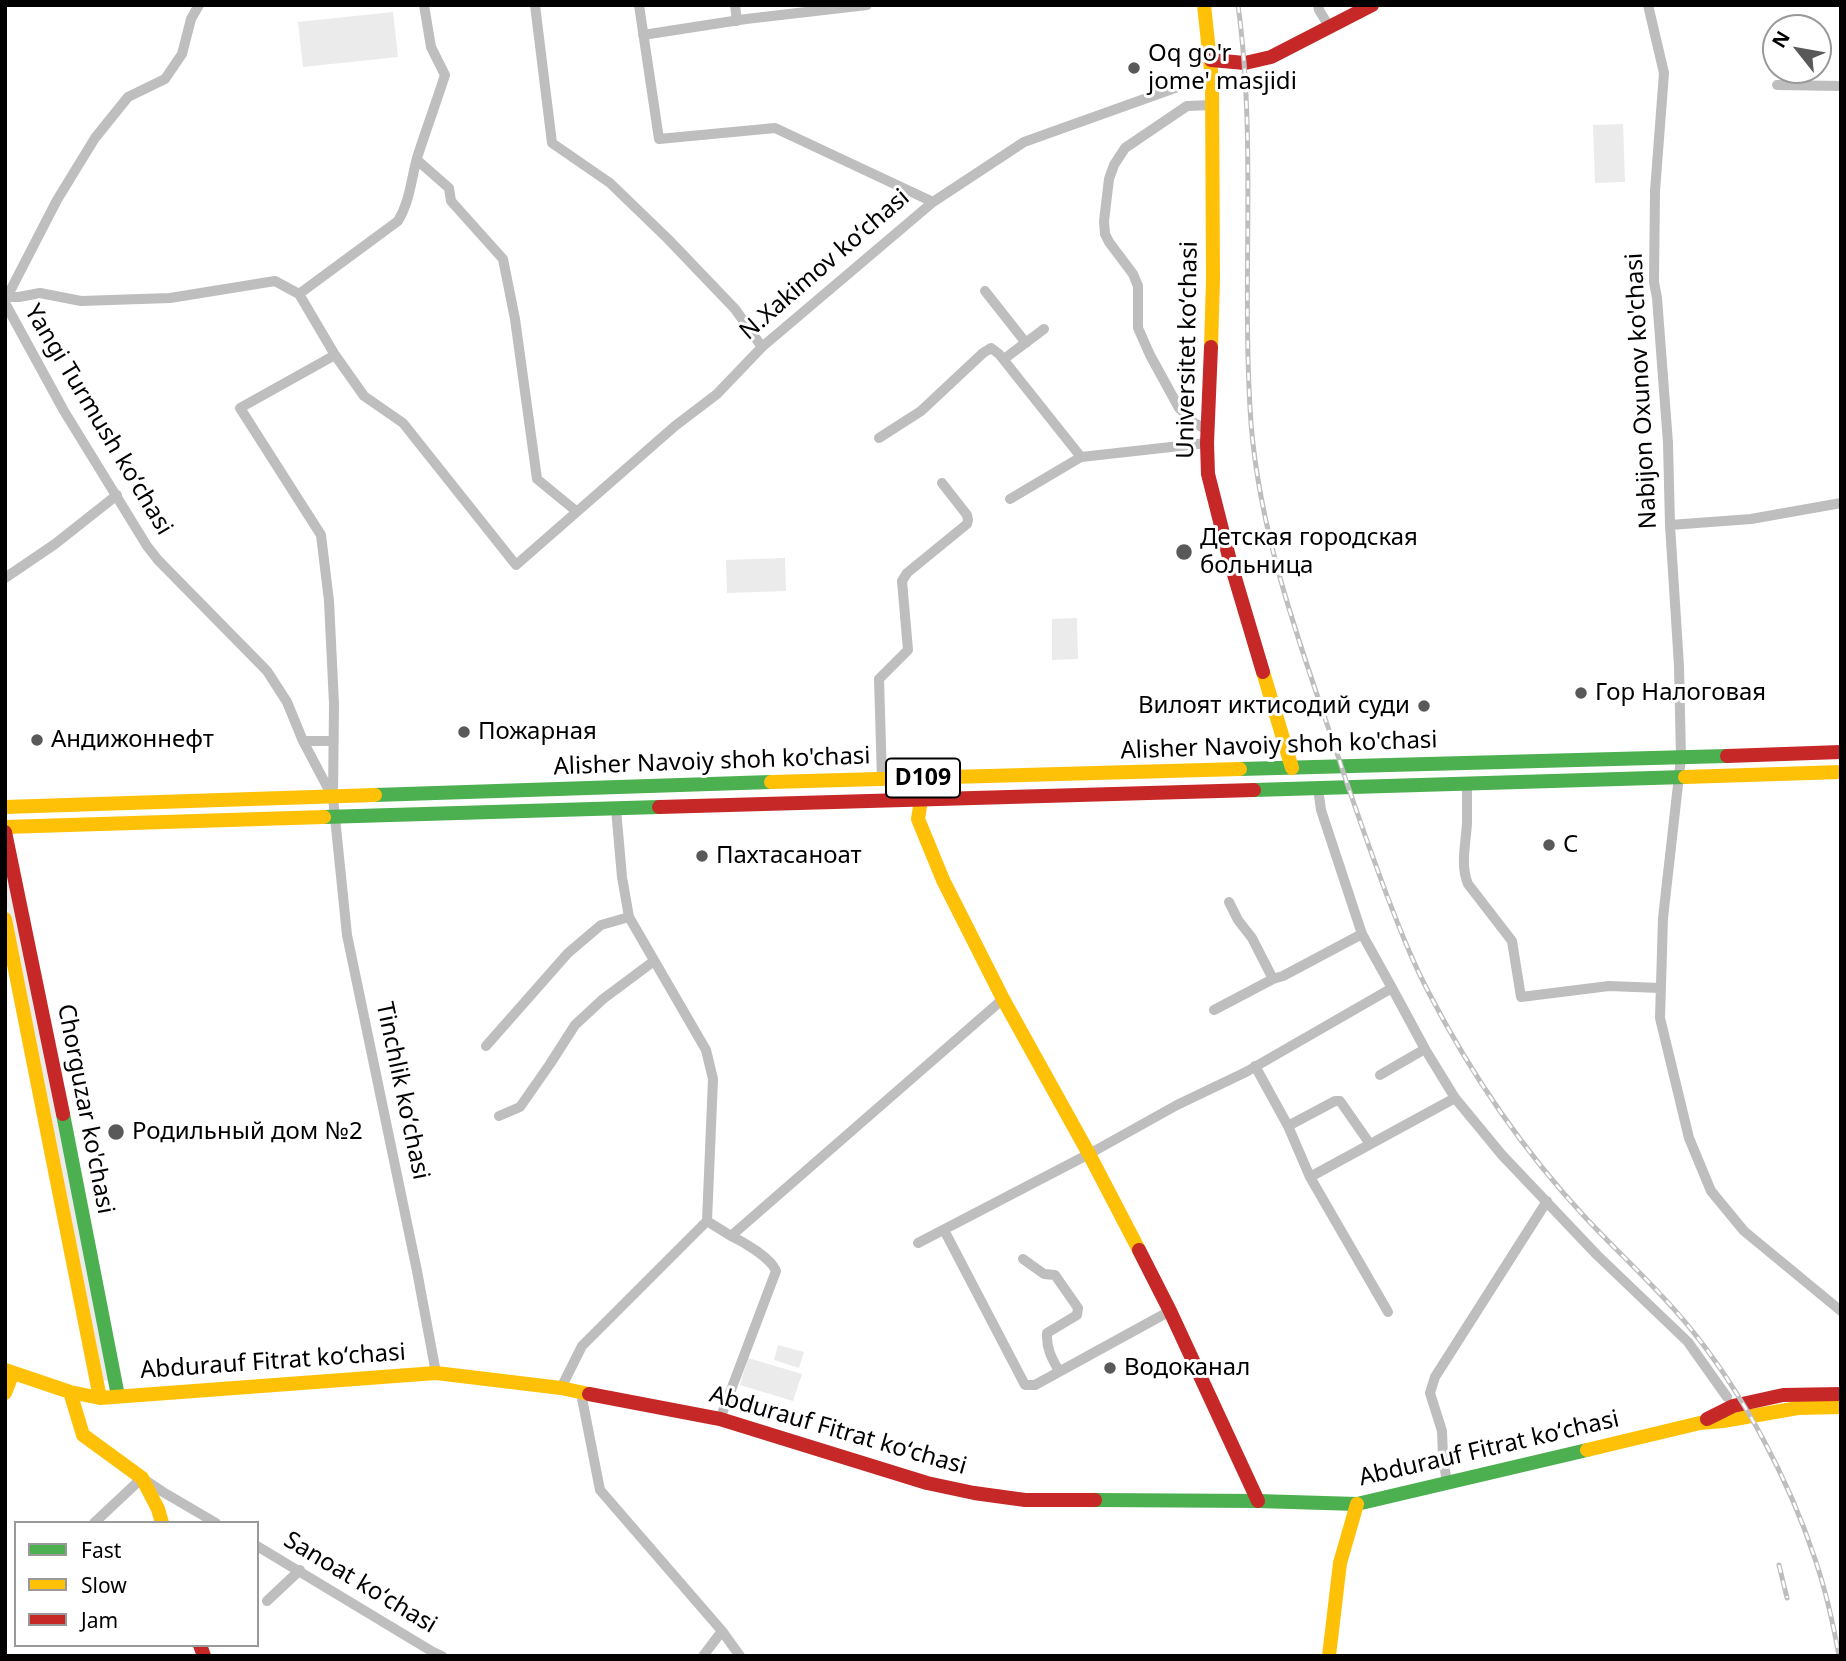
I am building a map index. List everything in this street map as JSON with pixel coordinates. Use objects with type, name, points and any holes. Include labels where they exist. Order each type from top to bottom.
[{"type":"main road","name":"Universitet kо‘chasi","points":[[1204,5],[1212,80],[1213,280],[1208,474],[1230,561],[1292,768]]},
{"type":"main road","points":[[1211,60],[1245,63],[1271,57],[1371,5]]},
{"type":"main road","name":"Alisher Navoiy shoh ko'chasi","points":[[5,807],[1841,752]]},
{"type":"main road","name":"Alisher Navoiy shoh ko'chasi","points":[[5,829],[450,813],[1841,772]]},
{"type":"main road","points":[[1054,774],[1054,796]]},
{"type":"main road","points":[[919,778],[918,819],[943,880],[1003,999],[1089,1154],[1170,1311],[1258,1501]]},
{"type":"main road","points":[[691,786],[691,806]]},
{"type":"main road","points":[[480,791],[480,813]]},
{"type":"main road","points":[[449,793],[450,813]]},
{"type":"main road","name":"Chorguzar ko'chasi","points":[[5,829],[118,1396]]},
{"type":"main road","name":"Chorguzar ko'chasi","points":[[5,919],[100,1398]]},
{"type":"main road","points":[[5,1393],[9,1372]]},
{"type":"main road","name":"Abdurauf Fitrat koʻchasi","points":[[9,1372],[70,1392],[100,1398],[436,1373],[561,1388],[720,1419],[927,1483],[1024,1500],[1357,1504],[1700,1423],[1728,1421],[1790,1409],[1841,1407]]},
{"type":"main road","points":[[70,1392],[83,1435],[142,1478],[161,1521]]},
{"type":"main road","name":"Abdurauf Fitrat koʻchasi","points":[[1700,1423],[1733,1406],[1783,1395],[1841,1394]]},
{"type":"main road","points":[[1329,1656],[1340,1563],[1357,1504]]},
{"type":"street","points":[[199,5],[191,19],[182,54],[165,79],[128,97],[95,138],[57,201],[6,296],[19,297],[40,293],[81,301],[170,298],[275,281],[299,294],[335,355]]},
{"type":"street","points":[[299,294],[398,221],[408,201],[417,160],[445,75],[430,47],[424,5]]},
{"type":"street","points":[[535,5],[552,142],[610,183],[675,245],[735,309],[762,347]]},
{"type":"street","points":[[639,5],[659,139],[775,128],[933,202]]},
{"type":"street","points":[[735,5],[737,21]]},
{"type":"street","points":[[643,35],[867,5]]},
{"type":"street","points":[[1318,5],[1330,28]]},
{"type":"street","name":"Nabijon Oxunov ko'chasi","points":[[1648,5],[1664,73],[1656,191],[1654,282],[1668,443],[1681,758],[1663,918],[1660,1018],[1689,1138],[1712,1191],[1744,1231],[1841,1311]]},
{"type":"street","name":"N.Xakimov koʻchasi","points":[[335,355],[364,396],[403,423],[516,565],[675,426],[717,394],[762,347],[933,202],[1024,142],[1189,83],[1212,80]]},
{"type":"street","points":[[1777,85],[1841,86]]},
{"type":"street","points":[[1207,437],[1179,408],[1146,348],[1138,328],[1139,286],[1109,242],[1104,221],[1111,170],[1125,148],[1187,106],[1212,105]]},
{"type":"street","points":[[417,160],[449,188],[451,201],[503,259],[515,319],[537,479],[576,511]]},
{"type":"street","points":[[985,291],[1026,344]]},
{"type":"street","name":"Yangi Turmush koʻchasi","points":[[6,296],[5,303],[64,411],[147,546],[267,671],[286,702],[333,798]]},
{"type":"street","points":[[1004,359],[1044,329]]},
{"type":"street","points":[[879,438],[921,411],[990,348],[1004,359],[1081,457]]},
{"type":"street","name":"Tinchlik kо‘chasi","points":[[335,355],[240,408],[321,534],[329,601],[334,704],[333,798],[347,935],[436,1373]]},
{"type":"street","points":[[1010,499],[1081,457],[1207,437]]},
{"type":"street","points":[[882,779],[879,679],[908,650],[902,581],[906,573],[967,524],[968,520],[942,482]]},
{"type":"street","points":[[5,578],[55,544],[117,495]]},
{"type":"street","points":[[1670,525],[1751,519],[1841,503]]},
{"type":"street","points":[[303,741],[333,741]]},
{"type":"street","points":[[1467,783],[1465,878],[1512,941],[1521,997],[1608,986],[1660,988]]},
{"type":"street","points":[[1318,788],[1321,810],[1362,934],[1455,1098],[1502,1154],[1597,1255],[1689,1342],[1727,1397]]},
{"type":"street","points":[[561,1388],[582,1346],[707,1221],[713,1079],[706,1050],[629,917],[622,877],[617,809]]},
{"type":"street","points":[[1229,902],[1273,979]]},
{"type":"street","points":[[486,1046],[568,953],[601,925],[629,917]]},
{"type":"street","points":[[1214,1010],[1362,934]]},
{"type":"street","points":[[499,1116],[520,1107],[575,1025],[603,999],[654,961]]},
{"type":"street","points":[[918,1243],[1255,1066],[1392,988]]},
{"type":"street","points":[[732,1236],[1003,999]]},
{"type":"street","points":[[1380,1075],[1425,1049]]},
{"type":"street","points":[[1255,1066],[1288,1126],[1310,1177],[1388,1312]]},
{"type":"street","points":[[1310,1177],[1455,1098]]},
{"type":"street","points":[[1288,1126],[1335,1101],[1340,1101],[1370,1144]]},
{"type":"street","points":[[1447,1483],[1442,1431],[1430,1393],[1435,1377],[1547,1201]]},
{"type":"street","points":[[707,1221],[773,1264],[776,1271],[720,1419]]},
{"type":"street","points":[[944,1230],[1025,1385],[1035,1385],[1170,1311]]},
{"type":"street","points":[[1023,1259],[1044,1274],[1055,1275],[1078,1308],[1077,1315],[1048,1333],[1051,1356],[1059,1371]]},
{"type":"street","points":[[581,1393],[600,1490],[723,1632],[740,1656]]},
{"type":"street","points":[[96,1521],[142,1478],[213,1521]]},
{"type":"street","name":"Sanoat koʻchasi","points":[[259,1547],[435,1654]]},
{"type":"street","points":[[267,1601],[300,1570]]},
{"type":"street","points":[[703,1656],[723,1632]]},
{"type":"shaded area","points":[[393,12],[398,57],[303,67],[298,22]]},
{"type":"shaded area","points":[[1623,124],[1625,182],[1595,183],[1593,125]]},
{"type":"shaded area","points":[[785,558],[786,591],[727,593],[726,560]]},
{"type":"shaded area","points":[[1077,618],[1078,659],[1052,660],[1052,619]]},
{"type":"shaded area","points":[[9,875],[110,1381],[100,1380],[5,898],[5,876]]},
{"type":"shaded area","points":[[778,1345],[804,1352],[799,1368],[774,1360]]},
{"type":"shaded area","points":[[748,1358],[802,1374],[793,1401],[740,1385]]},
{"type":"railway","points":[[1238,5],[1247,109],[1248,371],[1256,466],[1263,508],[1284,592],[1380,876],[1423,981],[1462,1053],[1499,1110],[1561,1191],[1690,1328],[1710,1353],[1746,1409],[1778,1468],[1804,1529],[1826,1595],[1839,1656]]},
{"type":"railway","points":[[1779,1565],[1787,1598]]},
{"type":"traffic: fast","points":[[1240,769],[1727,756]]},
{"type":"traffic: fast","points":[[1254,790],[1685,777]]},
{"type":"traffic: fast","points":[[375,795],[771,782]]},
{"type":"traffic: fast","points":[[324,817],[659,807]]},
{"type":"traffic: fast","points":[[63,1114],[118,1396]]},
{"type":"traffic: fast","points":[[1095,1500],[1357,1504],[1587,1450]]},
{"type":"traffic: slow","points":[[1204,5],[1212,80],[1211,347]]},
{"type":"traffic: slow","points":[[1263,672],[1292,768]]},
{"type":"traffic: slow","points":[[771,782],[1240,769]]},
{"type":"traffic: slow","points":[[1685,777],[1841,772]]},
{"type":"traffic: slow","points":[[919,778],[921,800],[918,819],[943,880],[1003,999],[1139,1250]]},
{"type":"traffic: slow","points":[[5,807],[375,795]]},
{"type":"traffic: slow","points":[[5,827],[324,817]]},
{"type":"traffic: slow","points":[[5,919],[100,1398]]},
{"type":"traffic: slow","points":[[5,1370],[70,1392],[100,1398],[436,1373],[561,1388],[589,1394]]},
{"type":"traffic: slow","points":[[5,1393],[13,1373]]},
{"type":"traffic: slow","points":[[70,1392],[83,1435],[142,1478],[161,1521]]},
{"type":"traffic: slow","points":[[1587,1450],[1700,1423],[1798,1408],[1841,1407]]},
{"type":"traffic: slow","points":[[1329,1656],[1340,1563],[1357,1504]]},
{"type":"traffic: jam","points":[[1211,60],[1245,63],[1271,57],[1372,5]]},
{"type":"traffic: jam","points":[[1211,347],[1208,474],[1263,672]]},
{"type":"traffic: jam","points":[[1727,756],[1841,752]]},
{"type":"traffic: jam","points":[[659,807],[1254,790]]},
{"type":"traffic: jam","points":[[5,832],[63,1114]]},
{"type":"traffic: jam","points":[[1139,1250],[1258,1501]]},
{"type":"traffic: jam","points":[[589,1394],[720,1419],[927,1483],[974,1493],[1025,1500],[1095,1500]]},
{"type":"traffic: jam","points":[[1707,1419],[1733,1406],[1783,1395],[1841,1394]]},
{"type":"traffic: jam","points":[[201,1647],[204,1656]]},
{"type":"place","name":"Oq go'r jome' masjidi","points":[[1134,68]]},
{"type":"place","name":"Детская городская больница","points":[[1184,552]]},
{"type":"place","name":"Гор Налоговая","points":[[1581,693]]},
{"type":"place","name":"Вилоят иктисодий суди","points":[[1424,706]]},
{"type":"place","name":"Пожарная","points":[[464,732]]},
{"type":"place","name":"Андижоннефт","points":[[37,740]]},
{"type":"place","name":"С","points":[[1549,845]]},
{"type":"place","name":"Пахтасаноат","points":[[702,856]]},
{"type":"place","name":"Родильный дом №2","points":[[116,1132]]},
{"type":"place","name":"Водоканал","points":[[1110,1368]]}]
